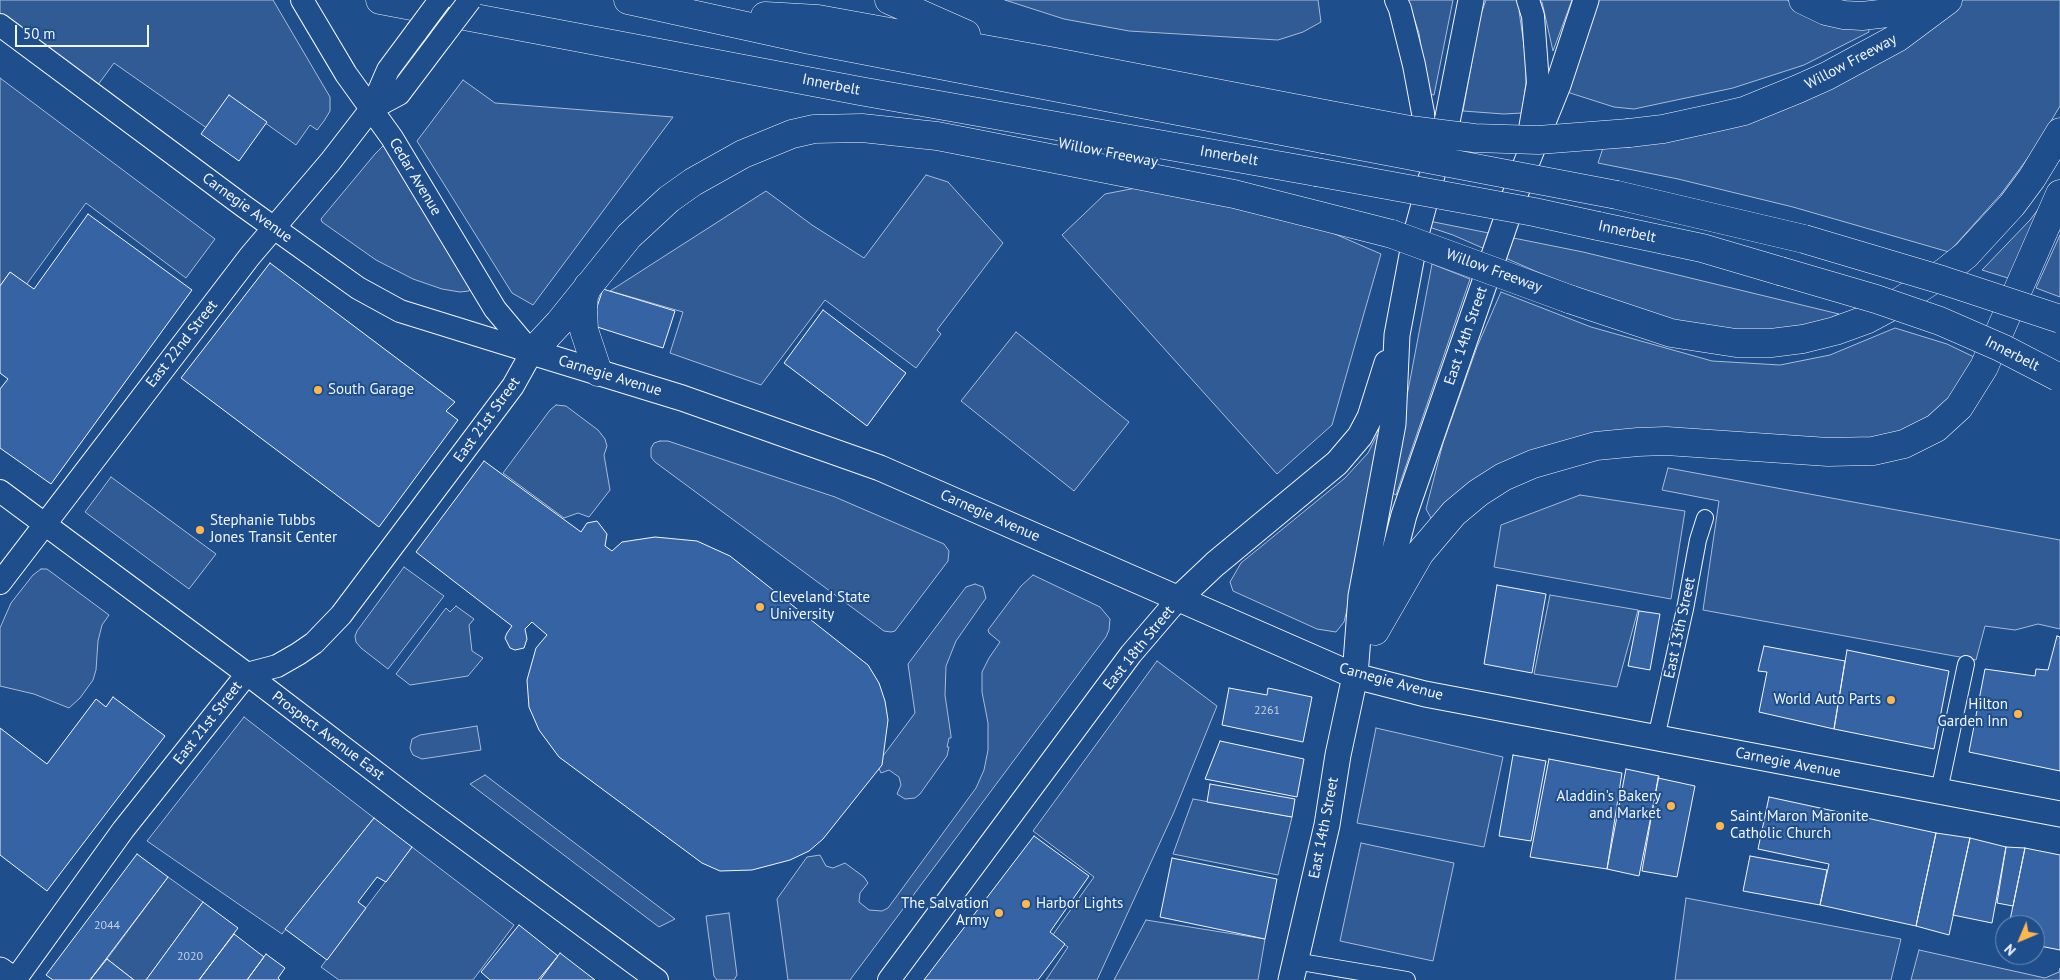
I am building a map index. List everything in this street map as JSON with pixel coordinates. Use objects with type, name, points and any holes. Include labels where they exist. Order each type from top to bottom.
[{"type":"highway","name":"Innerbelt","points":[[380,0],[860,91],[1534,212],[1702,248],[1876,299],[1940,321],[2002,348],[2059,378]]},
{"type":"highway","points":[[628,0],[681,10],[810,40],[1324,126],[1804,239],[1942,280],[2060,319]]},
{"type":"highway","points":[[889,0],[953,29],[1050,61]]},
{"type":"highway","points":[[1803,0],[1826,11],[1862,16],[1896,12],[1926,0]]},
{"type":"highway","name":"Willow Freeway","points":[[681,10],[818,19],[1050,61],[1324,126],[1410,130],[1474,138],[1538,140],[1664,129],[1744,111],[1798,89],[1896,38],[1948,0]]},
{"type":"highway","name":"Willow Freeway","points":[[860,91],[992,132],[1209,173],[1310,207],[1404,234],[1569,298],[1671,333],[1736,344],[1771,343],[1803,339],[1835,331],[1868,319],[1919,290],[1966,255],[2012,205],[2032,178],[2060,132]]},
{"type":"highway","points":[[532,352],[636,229],[669,199],[718,166],[768,143],[792,134],[814,129],[862,128],[937,136],[1310,207]]},
{"type":"highway","points":[[1375,631],[1420,553],[1454,513],[1478,493],[1503,477],[1532,464],[1596,446],[1638,442],[1666,441],[1828,452],[1873,451],[1904,444],[1936,428],[1959,407],[1980,374],[2060,194]]},
{"type":"highway","points":[[589,285],[584,296],[584,330],[598,372]]},
{"type":"main road","name":"East 14th Street","points":[[1293,970],[1327,825],[1338,755],[1356,676],[1361,596],[1393,424],[1404,234],[1448,117],[1471,0]]},
{"type":"main road","name":"East 14th Street","points":[[1356,676],[1375,631],[1388,572],[1404,515],[1524,169],[1558,86],[1586,0]]},
{"type":"main road","name":"East 18th Street","points":[[1179,598],[1215,564],[1322,478],[1348,451],[1360,436],[1370,416],[1397,335]]},
{"type":"main road","name":"Carnegie Avenue","points":[[532,352],[682,398],[880,468],[1356,676],[1425,694],[2060,814]]},
{"type":"main road","points":[[0,970],[14,980]]},
{"type":"street","name":"East 22nd Street","points":[[0,584],[274,227],[330,162],[371,109],[388,70],[440,0]]},
{"type":"street","name":"East 22nd Street","points":[[371,109],[398,94],[470,0]]},
{"type":"street","points":[[1396,0],[1414,65],[1424,113],[1425,155],[1404,234]]},
{"type":"street","name":"Cedar Avenue","points":[[304,4],[346,74],[392,138],[495,309],[532,352]]},
{"type":"street","points":[[1524,169],[1538,83],[1530,8]]},
{"type":"street","name":"Carnegie Avenue","points":[[0,24],[274,227],[378,300],[426,320],[532,352]]},
{"type":"street","name":"East 21st Street","points":[[14,980],[123,830],[247,674],[277,666],[314,643],[328,629],[378,566],[513,386],[532,352]]},
{"type":"street","name":"Prospect Avenue East","points":[[0,491],[247,674],[415,802],[657,980]]},
{"type":"street","name":"East 13th Street","points":[[1656,738],[1685,609],[1698,540],[1705,518]]},
{"type":"street","name":"East 18th Street","points":[[889,980],[1131,654],[1179,598]]},
{"type":"street","points":[[1939,791],[1966,664]]},
{"type":"street","points":[[1293,970],[1408,980]]},
{"type":"shaded area","points":[[0,0],[273,0],[330,97],[330,111],[317,130],[310,125],[296,145],[236,102],[211,131],[114,63],[92,93],[0,25]]},
{"type":"shaded area","points":[[1005,0],[1318,0],[1321,22],[1303,32],[1278,40],[1129,31],[1064,19]]},
{"type":"shaded area","points":[[1408,0],[1453,0],[1434,95],[1428,94],[1419,33]]},
{"type":"shaded area","points":[[1486,0],[1572,0],[1553,51],[1542,2],[1519,11],[1526,59],[1526,82],[1522,113],[1504,114],[1463,111],[1480,17]]},
{"type":"shaded area","points":[[1597,0],[1787,0],[1809,13],[1868,24],[1869,32],[1804,65],[1733,88],[1634,109],[1614,107],[1567,92]]},
{"type":"shaded area","points":[[1960,0],[2060,0],[2060,106],[2033,151],[2001,194],[1949,252],[1793,207],[1678,179],[1598,163],[1603,148],[1678,135]]},
{"type":"shaded area","points":[[0,78],[215,239],[186,278],[86,203],[26,285],[10,272],[0,286]]},
{"type":"shaded area","points":[[463,80],[495,103],[673,117],[533,305],[512,293],[417,141]]},
{"type":"shaded area","points":[[386,143],[470,288],[469,291],[460,292],[442,289],[413,279],[376,260],[322,222],[321,219]]},
{"type":"shaded area","points":[[926,175],[948,182],[1003,243],[937,330],[941,334],[916,368],[825,300],[761,385],[670,353],[683,312],[610,291],[766,191],[812,225],[864,258]]},
{"type":"shaded area","points":[[1141,187],[1305,221],[1381,254],[1332,425],[1277,474],[1062,235],[1105,194]]},
{"type":"shaded area","points":[[2055,187],[2011,279],[1982,270],[2030,220]]},
{"type":"shaded area","points":[[1424,220],[1583,252],[1839,314],[1821,323],[1776,334],[1673,326],[1535,271],[1453,235],[1423,225]]},
{"type":"shaded area","points":[[2060,235],[2060,297],[2036,288]]},
{"type":"shaded area","points":[[1432,264],[1470,279],[1396,495],[1389,491]]},
{"type":"shaded area","points":[[1501,292],[1591,327],[1712,361],[1780,365],[1830,355],[1895,328],[1947,344],[1974,357],[1963,389],[1914,430],[1858,444],[1617,433],[1545,446],[1495,469],[1432,520],[1426,509],[1443,443],[1477,347]]},
{"type":"shaded area","points":[[1016,332],[1129,422],[1074,491],[961,401]]},
{"type":"shaded area","points":[[556,405],[566,406],[598,430],[605,439],[607,446],[604,455],[610,490],[589,517],[578,513],[564,518],[503,473],[550,410]]},
{"type":"shaded area","points":[[1377,435],[1381,435],[1348,605],[1344,622],[1336,632],[1317,629],[1233,591],[1230,582],[1241,563],[1345,478],[1368,453]]},
{"type":"shaded area","points":[[668,441],[835,497],[944,544],[949,551],[948,561],[895,631],[884,631],[655,462],[651,457],[651,448],[654,443]]},
{"type":"shaded area","points":[[1668,468],[2060,540],[2060,629],[2038,624],[2015,630],[1985,626],[1976,660],[1703,610],[1719,501],[1662,490]]},
{"type":"shaded area","points":[[111,477],[216,554],[189,589],[85,512]]},
{"type":"shaded area","points":[[1580,495],[1685,511],[1671,599],[1494,567],[1501,525]]},
{"type":"shaded area","points":[[404,567],[444,596],[388,669],[361,648],[356,642],[355,636]]},
{"type":"shaded area","points":[[41,569],[47,569],[109,615],[102,625],[98,641],[96,670],[93,680],[80,698],[69,708],[34,694],[0,686],[0,628],[11,603],[33,575]]},
{"type":"shaded area","points":[[1033,575],[1100,607],[1110,619],[1106,637],[850,980],[788,980],[777,899],[807,857],[820,855],[826,866],[833,868],[845,863],[864,877],[868,883],[860,893],[859,902],[869,910],[882,911],[888,908],[976,788],[984,770],[988,750],[988,723],[982,692],[982,672],[1000,642],[988,630],[1021,586]]},
{"type":"shaded area","points":[[975,584],[983,587],[986,598],[956,641],[946,666],[945,695],[951,736],[947,747],[949,747],[947,756],[920,794],[915,798],[905,799],[897,794],[901,785],[899,777],[889,770],[881,773],[877,764],[915,713],[908,664],[966,587]]},
{"type":"shaded area","points":[[1550,595],[1638,610],[1617,687],[1534,674]]},
{"type":"shaded area","points":[[456,606],[474,619],[469,625],[472,651],[483,658],[468,676],[410,685],[396,674],[446,608],[450,612]]},
{"type":"shaded area","points":[[1157,661],[1217,706],[1174,812],[1097,980],[1046,980],[1068,947],[1052,936],[1094,877],[1033,831]]},
{"type":"shaded area","points":[[244,717],[374,818],[282,934],[147,841]]},
{"type":"shaded area","points":[[477,726],[481,750],[422,759],[413,755],[411,751],[412,739],[420,735]]},
{"type":"shaded area","points":[[1376,728],[1503,757],[1484,847],[1357,823]]},
{"type":"shaded area","points":[[485,775],[675,919],[659,927],[470,784]]},
{"type":"shaded area","points":[[1193,799],[1292,817],[1278,875],[1173,854]]},
{"type":"shaded area","points":[[1361,843],[1454,863],[1433,961],[1340,941]]},
{"type":"shaded area","points":[[412,847],[514,925],[473,980],[339,980],[321,967]]},
{"type":"shaded area","points":[[168,877],[203,902],[146,980],[134,980],[107,959]]},
{"type":"shaded area","points":[[1686,898],[1901,939],[1891,980],[1675,980]]},
{"type":"shaded area","points":[[729,913],[737,975],[734,980],[717,980],[714,976],[706,916]]},
{"type":"shaded area","points":[[1146,920],[1265,939],[1258,980],[1114,980]]},
{"type":"shaded area","points":[[1919,950],[2045,978],[2059,972],[2060,968],[2060,980],[1911,980]]},
{"type":"building","points":[[229,95],[267,122],[239,161],[201,134]]},
{"type":"building","points":[[88,214],[192,290],[51,484],[0,448],[0,389],[8,379],[0,373],[0,286],[10,272],[34,289]]},
{"type":"building","name":"South Garage","points":[[270,263],[455,402],[446,411],[458,420],[379,527],[181,378]]},
{"type":"building","points":[[603,289],[675,311],[663,348],[591,325]]},
{"type":"building","points":[[823,310],[906,373],[867,426],[784,363]]},
{"type":"building","points":[[484,461],[581,532],[587,523],[597,521],[607,534],[605,546],[612,551],[622,542],[655,537],[697,541],[730,556],[868,665],[879,683],[885,701],[888,720],[882,765],[823,839],[809,851],[790,860],[752,870],[720,871],[702,863],[559,757],[539,730],[529,707],[527,680],[536,648],[547,635],[532,622],[525,629],[527,639],[524,648],[515,650],[510,648],[505,638],[512,626],[416,552]]},
{"type":"building","points":[[1497,585],[1546,594],[1532,673],[1484,664]]},
{"type":"building","points":[[1639,611],[1660,614],[1650,670],[1628,666]]},
{"type":"building","name":"Hilton Garden Inn","points":[[2057,636],[2060,637],[2060,771],[1969,752],[1985,669],[2035,676],[2036,669],[2048,670]]},
{"type":"building","points":[[1764,646],[1845,661],[1834,729],[1759,712],[1767,672],[1758,671]]},
{"type":"building","name":"World Auto Parts","points":[[1847,650],[1949,671],[1934,749],[1834,729]]},
{"type":"building","points":[[1229,688],[1267,695],[1268,688],[1312,697],[1303,742],[1222,725]]},
{"type":"building","points":[[113,697],[165,736],[47,891],[0,855],[0,728],[47,764],[96,699],[106,707]]},
{"type":"building","points":[[1220,741],[1304,759],[1297,797],[1205,779]]},
{"type":"building","points":[[1513,755],[1546,761],[1531,841],[1499,836]]},
{"type":"building","points":[[1549,759],[1622,773],[1607,869],[1530,857]]},
{"type":"building","points":[[1626,769],[1659,776],[1639,876],[1607,869]]},
{"type":"building","points":[[1658,778],[1695,786],[1677,877],[1642,871]]},
{"type":"building","points":[[1210,784],[1295,799],[1292,817],[1207,802]]},
{"type":"building","points":[[1769,797],[1936,833],[1916,926],[1820,905],[1829,864],[1758,849]]},
{"type":"building","points":[[374,818],[412,847],[386,882],[377,877],[358,902],[366,908],[327,960],[285,929]]},
{"type":"building","points":[[1936,833],[1970,838],[1949,935],[1916,926]]},
{"type":"building","name":"Harbor Lights","points":[[1034,836],[1089,876],[1050,932],[1065,944],[1038,980],[924,980]]},
{"type":"building","points":[[1970,838],[2006,847],[1992,923],[1953,915]]},
{"type":"building","points":[[2006,847],[2025,848],[2013,906],[1997,903]]},
{"type":"building","points":[[2025,848],[2060,855],[2060,950],[2045,947],[2045,915],[2011,915]]},
{"type":"building","points":[[137,854],[168,877],[90,980],[53,980],[46,975]]},
{"type":"building","points":[[1750,856],[1827,870],[1820,905],[1743,891]]},
{"type":"building","points":[[1172,858],[1277,879],[1265,939],[1160,917]]},
{"type":"building","points":[[203,902],[238,928],[199,980],[146,980]]},
{"type":"building","points":[[519,925],[558,956],[538,980],[490,980],[481,972]]},
{"type":"building","points":[[234,934],[264,957],[247,980],[199,980]]},
{"type":"building","points":[[560,953],[595,980],[540,980]]},
{"type":"building","points":[[266,954],[285,968],[278,978],[280,980],[247,980]]},
{"type":"building","points":[[107,959],[134,980],[90,980]]},
{"type":"place","name":"South Garage","points":[[318,390]]},
{"type":"place","name":"Stephanie Tubbs Jones Transit Center","points":[[200,530]]},
{"type":"place","name":"Cleveland State University","points":[[760,607]]},
{"type":"place","name":"World Auto Parts","points":[[1891,700]]},
{"type":"place","name":"Hilton Garden Inn","points":[[2018,714]]},
{"type":"place","name":"Aladdin's Bakery and Market","points":[[1671,806]]},
{"type":"place","name":"Saint Maron Maronite Catholic Church","points":[[1720,826]]},
{"type":"place","name":"Harbor Lights","points":[[1026,904]]},
{"type":"place","name":"The Salvation Army","points":[[999,913]]}]
